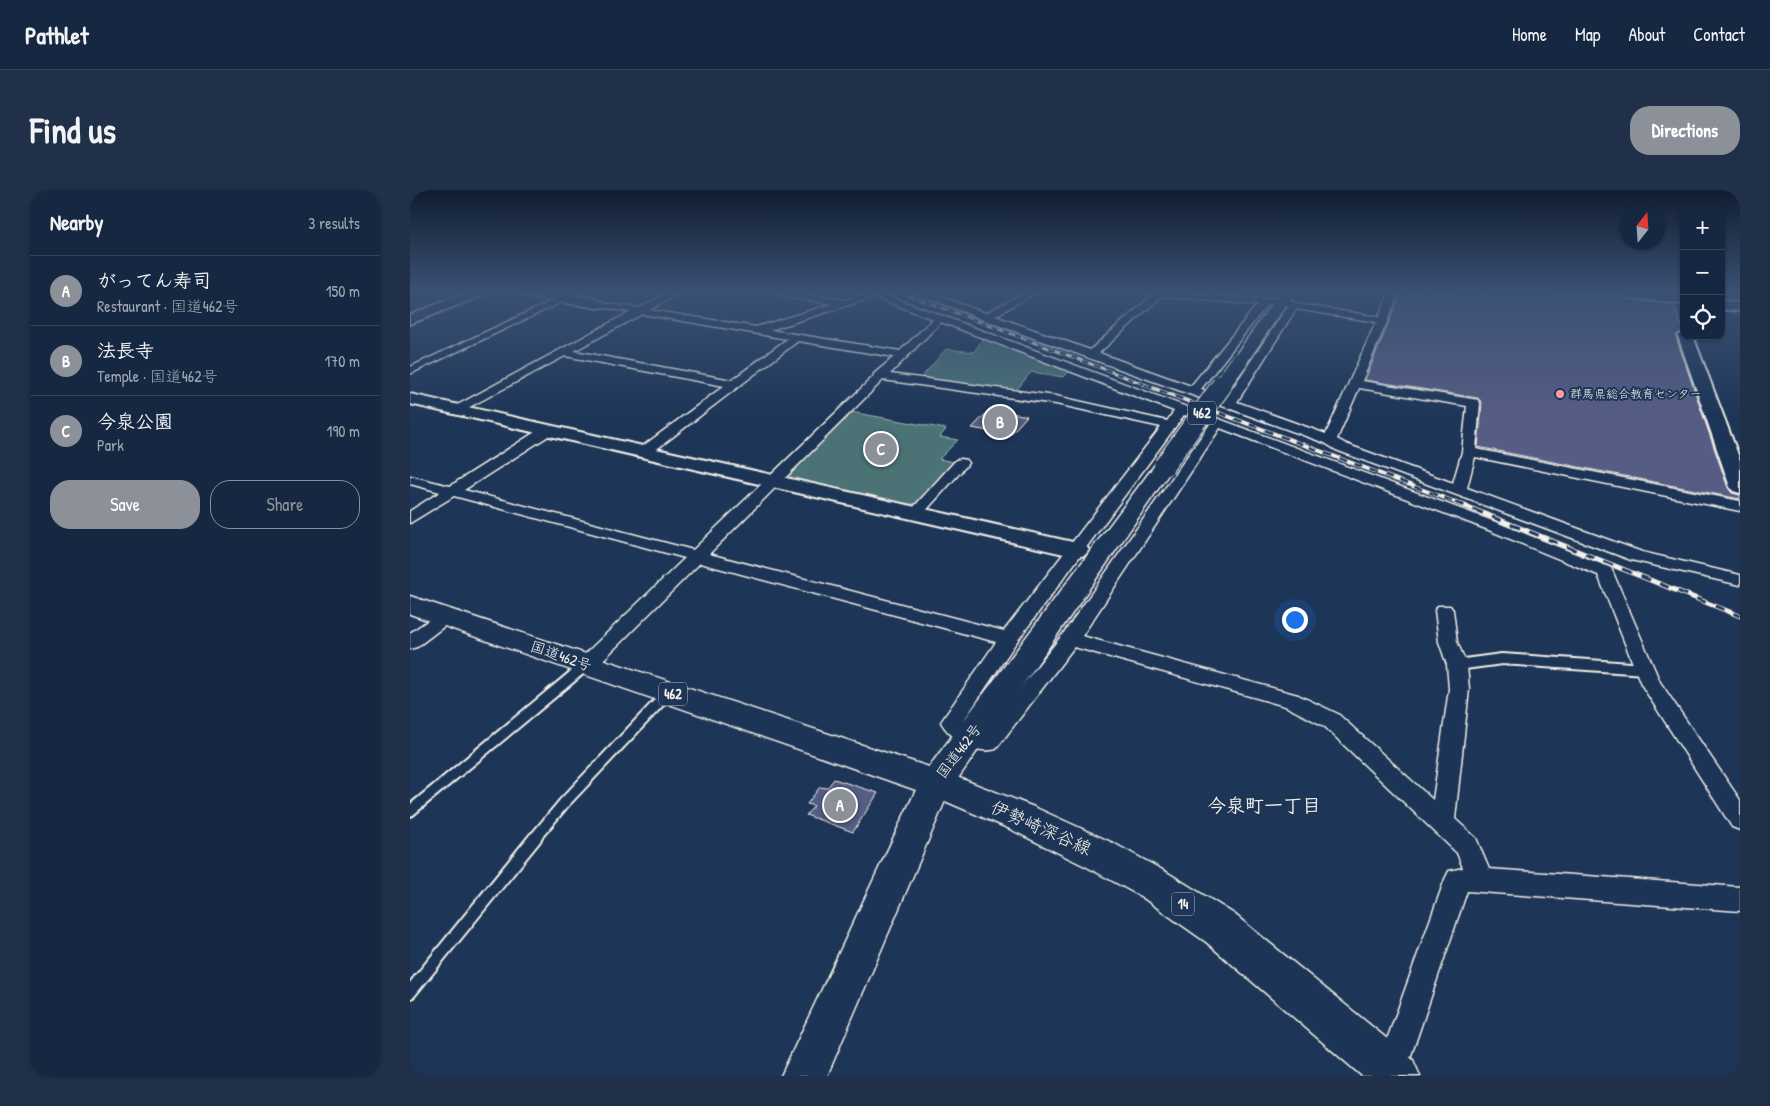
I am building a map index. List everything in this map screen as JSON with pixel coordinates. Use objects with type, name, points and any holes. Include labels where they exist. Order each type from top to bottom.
[{"type":"main road","name":"国道462号","points":[[410,605],[936,783],[1260,334]]},
{"type":"main road","name":"伊勢崎深谷線","points":[[936,783],[1022,818],[1083,846],[1155,886],[1220,928],[1394,1073]]},
{"type":"main road","points":[[804,1076],[936,783]]},
{"type":"street","points":[[410,371],[488,334]]},
{"type":"street","points":[[456,409],[597,334]]},
{"type":"street","points":[[773,334],[901,355]]},
{"type":"street","points":[[587,664],[774,482],[878,376],[923,334]]},
{"type":"street","points":[[980,334],[1492,526],[1606,572],[1651,684],[1740,820]]},
{"type":"street","points":[[1033,334],[1330,440],[1341,447],[1637,556],[1740,580]]},
{"type":"street","points":[[1090,355],[1113,334]]},
{"type":"street","points":[[1193,391],[1239,334]]},
{"type":"street","points":[[1229,404],[1268,334]]},
{"type":"street","points":[[1330,440],[1356,384],[1375,334]]},
{"type":"street","points":[[644,452],[795,338]]},
{"type":"street","points":[[1687,340],[1733,451],[1740,487]]},
{"type":"street","points":[[564,352],[735,384]]},
{"type":"street","points":[[878,376],[1056,400],[1169,425]]},
{"type":"street","points":[[1356,384],[1474,403],[1469,452],[1459,490]]},
{"type":"street","points":[[410,399],[774,482],[917,512],[1078,550]]},
{"type":"street","points":[[1182,409],[1078,550],[1008,638],[952,722],[970,737],[988,743],[1070,640],[1218,422]]},
{"type":"street","points":[[410,518],[548,430]]},
{"type":"street","points":[[1469,452],[1740,506]]},
{"type":"street","points":[[917,512],[960,463]]},
{"type":"street","points":[[410,480],[1008,638]]},
{"type":"street","points":[[1606,572],[1614,564],[1637,556]]},
{"type":"street","points":[[1442,824],[1459,690],[1457,665],[1448,642],[1444,610]]},
{"type":"street","points":[[410,642],[445,617]]},
{"type":"street","points":[[1070,640],[1291,700],[1331,720],[1467,846],[1480,879]]},
{"type":"street","points":[[1394,1073],[1458,879],[1480,879],[1740,899]]},
{"type":"lane","points":[[1457,665],[1502,659],[1645,669]]},
{"type":"lane","points":[[410,811],[587,664]]},
{"type":"lane","points":[[410,992],[564,803],[668,693]]},
{"type":"green space","points":[[983,338],[1070,371],[1063,377],[1031,372],[1014,393],[920,379],[946,349],[974,352]]},
{"type":"green space","points":[[851,412],[946,429],[940,437],[958,440],[939,459],[954,462],[916,503],[909,505],[793,480],[790,475]]},
{"type":"building","name":"群馬県総合教育センター","points":[[1384,334],[1679,334],[1676,337],[1728,488],[1732,493],[1740,495],[1740,499],[1478,447],[1482,403],[1478,398],[1365,380]]},
{"type":"building","points":[[990,409],[1027,416],[1010,435],[972,428]]},
{"type":"building","points":[[834,779],[878,793],[853,832],[806,815],[814,806],[807,804],[820,787],[827,788]]},
{"type":"railway","points":[[1012,334],[1149,386]]},
{"type":"railway","points":[[1145,385],[1458,503]]},
{"type":"railway","points":[[1455,502],[1740,616]]},
{"type":"place","name":"群馬県総合教育センター","points":[[1560,394]]},
{"type":"place","name":"法長寺","points":[[1000,422]]},
{"type":"place","name":"今泉公園","points":[[881,449]]},
{"type":"place","name":"がってん寿司","points":[[840,805]]},
{"type":"district","name":"今泉町一丁目","points":[[1264,805]]}]
